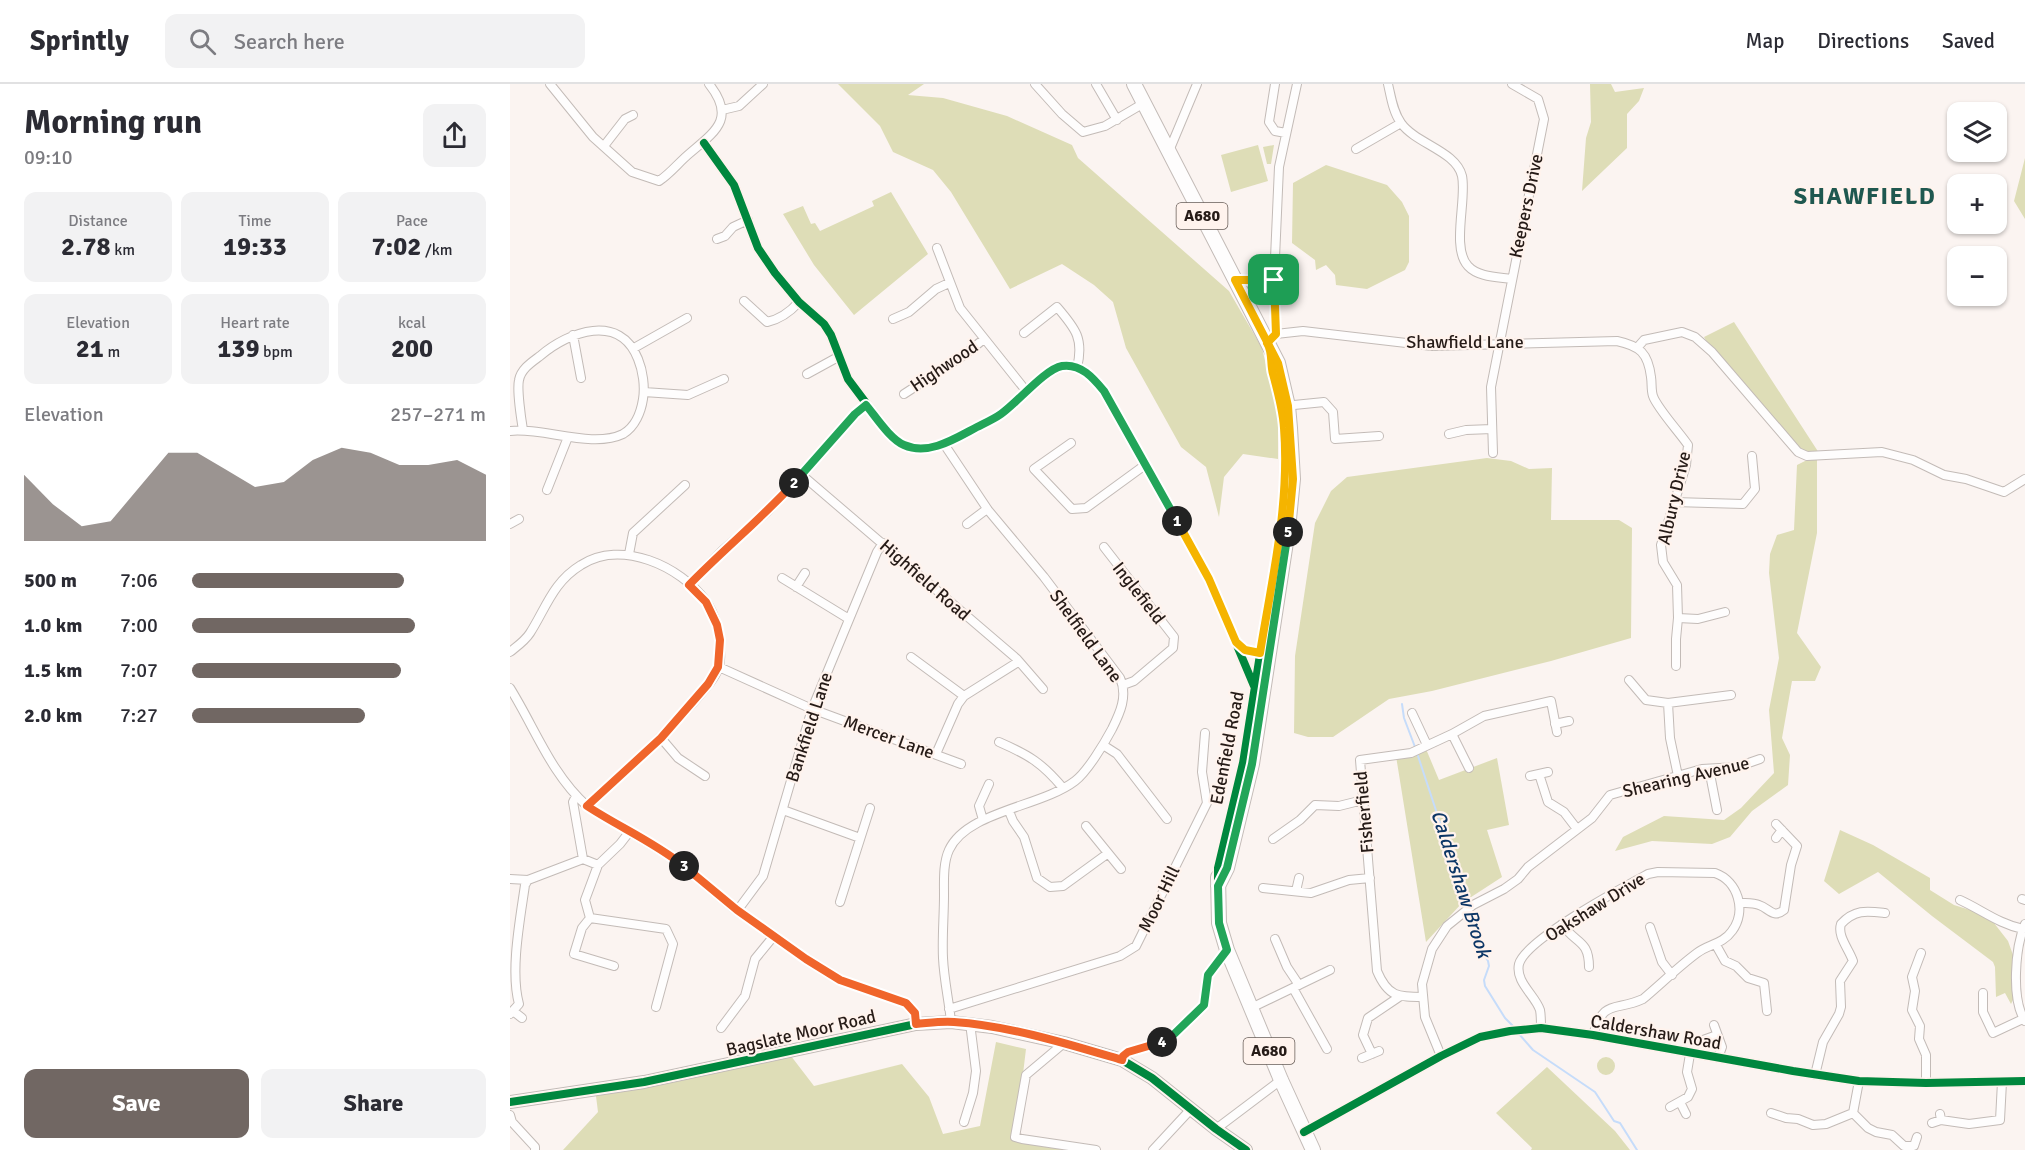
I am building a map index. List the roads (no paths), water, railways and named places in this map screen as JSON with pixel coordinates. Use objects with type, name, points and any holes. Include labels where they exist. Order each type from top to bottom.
[{"type":"main road","name":"Edenfield Road","points":[[1134,84],[1235,280],[1271,342],[1271,368],[1285,406],[1286,477],[1252,764],[1238,800]]},
{"type":"main road","name":"Edenfield Road","points":[[1264,654],[1254,686],[1227,868],[1218,886],[1219,923],[1227,950],[1251,1008],[1313,1150]]},
{"type":"street","points":[[550,84],[593,137],[632,172],[658,181],[704,143],[717,129],[722,110],[709,84]]},
{"type":"street","points":[[722,110],[739,106],[762,84]]},
{"type":"street","points":[[1035,84],[1062,114],[1083,132],[1105,126],[1144,104]]},
{"type":"street","points":[[1096,84],[1117,120]]},
{"type":"street","points":[[1169,151],[1197,84]]},
{"type":"street","points":[[1275,84],[1269,122],[1275,131],[1287,133]]},
{"type":"street","points":[[1271,342],[1279,167],[1298,84]]},
{"type":"street","points":[[1388,84],[1401,123],[1418,138],[1453,160],[1462,176],[1460,247],[1467,265],[1480,274],[1511,279]]},
{"type":"street","name":"Keepers Drive","points":[[1493,453],[1491,387],[1544,119],[1538,99],[1512,84]]},
{"type":"street","points":[[604,146],[625,119],[633,115]]},
{"type":"street","points":[[1356,149],[1401,123]]},
{"type":"street","points":[[704,143],[734,185],[758,248],[799,302],[824,324],[831,335],[848,379],[887,430],[904,445],[926,448],[944,444],[1000,415],[1049,373],[1062,366],[1077,368],[1091,376],[1104,391],[1209,579],[1254,686]]},
{"type":"street","points":[[717,239],[725,236],[733,227],[748,220]]},
{"type":"street","name":"Highwood","points":[[937,248],[960,308],[1027,392]]},
{"type":"street","points":[[1235,280],[1274,280]]},
{"type":"street","points":[[893,319],[909,312],[936,289],[949,283]]},
{"type":"street","points":[[744,301],[767,322],[777,320],[790,312],[799,302]]},
{"type":"street","points":[[1024,333],[1057,307],[1073,325],[1080,340],[1081,353],[1077,368]]},
{"type":"street","points":[[634,348],[687,318]]},
{"type":"street","points":[[510,431],[523,430],[568,437],[604,438],[624,433],[636,421],[641,410],[644,392],[641,366],[634,348],[616,333],[605,330],[573,335],[550,347],[514,378],[523,430]]},
{"type":"street","name":"Shawfield Lane","points":[[1271,342],[1303,332],[1432,346],[1617,341],[1635,346]]},
{"type":"street","points":[[1635,346],[1644,340],[1682,332],[1695,337],[1712,352],[1798,452],[1807,456],[1882,452],[1913,460],[1944,475],[1966,479],[2004,492],[2025,479]]},
{"type":"street","points":[[573,335],[581,378]]},
{"type":"street","name":"Highwood","points":[[904,394],[964,355],[984,339]]},
{"type":"street","name":"Albury Drive","points":[[1635,346],[1647,359],[1653,397],[1688,445],[1686,465],[1661,545],[1663,562],[1677,585],[1676,666]]},
{"type":"street","points":[[807,374],[838,357]]},
{"type":"street","points":[[644,392],[688,395],[724,379]]},
{"type":"street","points":[[1285,406],[1324,402],[1333,412],[1335,439],[1379,436]]},
{"type":"street","points":[[689,585],[723,550],[767,512],[855,414],[866,405]]},
{"type":"street","points":[[1449,434],[1466,430],[1492,429]]},
{"type":"street","points":[[547,490],[568,437]]},
{"type":"street","points":[[1071,443],[1034,469],[1072,509],[1086,508],[1145,465]]},
{"type":"street","name":"Shelfield Lane","points":[[944,444],[987,509],[1044,577],[1120,678],[1124,700],[1119,715],[1103,745],[1076,780],[1063,788],[1009,811],[975,822],[962,832],[949,850],[944,871],[943,958],[951,1022]]},
{"type":"street","points":[[1674,502],[1743,504],[1755,489],[1752,456]]},
{"type":"street","name":"Highfield Road","points":[[802,475],[1018,662],[1043,689]]},
{"type":"street","points":[[629,554],[633,533],[685,485]]},
{"type":"street","points":[[967,524],[987,509]]},
{"type":"street","points":[[510,524],[519,519]]},
{"type":"street","name":"Bankfield Lane","points":[[737,910],[762,876],[812,709],[877,552],[883,543]]},
{"type":"street","name":"Inglefield","points":[[1104,547],[1174,637],[1173,648],[1134,681],[1123,685]]},
{"type":"street","points":[[510,652],[529,635],[546,600],[564,578],[582,564],[605,555],[629,554],[657,563],[676,574],[706,602],[717,625],[720,640],[718,667],[708,684],[661,738],[587,806]]},
{"type":"street","points":[[796,587],[805,573]]},
{"type":"street","points":[[782,578],[849,619]]},
{"type":"street","points":[[1678,618],[1698,619],[1725,612]]},
{"type":"street","points":[[1236,642],[1245,650],[1264,654]]},
{"type":"street","points":[[910,657],[964,696]]},
{"type":"street","points":[[936,754],[958,704],[964,696],[1018,662]]},
{"type":"street","name":"Mercer Lane","points":[[718,667],[812,709],[961,764]]},
{"type":"street","points":[[1629,680],[1646,700],[1668,703],[1731,695]]},
{"type":"street","points":[[510,688],[547,756],[576,796],[587,806],[675,859],[773,937],[840,980],[906,1003],[915,1013],[916,1024]]},
{"type":"street","points":[[1548,692],[1556,728],[1569,721]]},
{"type":"street","name":"Fisherfield","points":[[1399,997],[1383,986],[1377,972],[1360,760],[1411,753],[1484,716],[1551,701]]},
{"type":"street","points":[[1668,703],[1670,738],[1678,776]]},
{"type":"street","points":[[1418,718],[1424,746]]},
{"type":"street","name":"Moor Hill","points":[[950,1009],[1120,956],[1136,946],[1207,803],[1202,772],[1205,733]]},
{"type":"street","points":[[1452,734],[1469,768]]},
{"type":"street","points":[[661,738],[678,758],[705,776]]},
{"type":"street","points":[[999,742],[1024,753],[1045,767],[1063,788]]},
{"type":"street","points":[[1103,745],[1117,754],[1167,819]]},
{"type":"street","name":"Shearing Avenue","points":[[1441,1056],[1425,1017],[1422,984],[1432,949],[1447,926],[1473,906],[1518,879],[1528,867],[1592,818],[1610,795],[1678,776],[1737,766],[1760,759]]},
{"type":"street","points":[[1709,769],[1717,810]]},
{"type":"street","points":[[1539,774],[1548,802],[1564,812],[1578,829]]},
{"type":"street","points":[[983,820],[979,806],[989,784]]},
{"type":"street","points":[[576,796],[573,802],[584,859]]},
{"type":"street","points":[[1273,839],[1300,820],[1315,805],[1339,806],[1363,800]]},
{"type":"street","points":[[840,902],[870,808]]},
{"type":"street","points":[[783,810],[861,838]]},
{"type":"street","points":[[1009,811],[1024,837],[1037,878],[1050,887],[1062,886],[1107,854]]},
{"type":"street","points":[[1086,826],[1121,869]]},
{"type":"street","points":[[1593,1035],[1598,1018],[1604,1012],[1617,1005],[1635,1003],[1643,999],[1698,952],[1716,945],[1733,930],[1737,921],[1739,903],[1759,904],[1781,917],[1797,846],[1779,827],[1776,838]]},
{"type":"street","points":[[590,918],[585,900],[598,865],[630,831]]},
{"type":"street","points":[[510,879],[528,880],[584,859],[598,865]]},
{"type":"street","name":"Oakshaw Drive","points":[[1541,1028],[1540,1010],[1520,978],[1520,964],[1528,950],[1562,924],[1648,874],[1658,872],[1715,873],[1722,876],[1737,891],[1739,903]]},
{"type":"street","points":[[1296,891],[1299,878]]},
{"type":"street","points":[[1263,888],[1311,892],[1349,880],[1370,878]]},
{"type":"street","points":[[522,1018],[511,1012],[519,1004],[516,992],[518,939],[525,885],[528,880]]},
{"type":"street","points":[[1960,900],[1985,911],[1992,918],[2007,925],[2024,927],[2016,977],[2019,1012],[2024,1020],[1990,1034],[1983,1012],[1983,993]]},
{"type":"street","points":[[1815,1075],[1823,1042],[1841,1007],[1840,981],[1856,962],[1840,935],[1841,924],[1852,914],[1861,910],[1885,913]]},
{"type":"street","points":[[590,918],[666,929],[673,944],[656,1007]]},
{"type":"street","points":[[590,918],[582,928],[574,954],[614,966]]},
{"type":"street","points":[[1562,924],[1567,932],[1586,946],[1589,952],[1590,967]]},
{"type":"street","points":[[1650,927],[1658,937],[1662,962],[1672,975]]},
{"type":"street","points":[[722,1028],[745,996],[755,958],[773,937]]},
{"type":"street","points":[[1275,939],[1327,1049]]},
{"type":"street","points":[[1716,945],[1725,961],[1736,966],[1748,978],[1767,980],[1767,1011]]},
{"type":"street","points":[[1122,1060],[1128,1052],[1168,1040],[1204,1005],[1208,975],[1227,950]]},
{"type":"street","points":[[1921,953],[1912,977],[1915,991],[1912,1010],[1920,1026],[1919,1039],[1926,1055],[1926,1083]]},
{"type":"street","points":[[1251,1008],[1330,970]]},
{"type":"street","points":[[1362,1058],[1375,1053],[1363,1035],[1368,1018],[1399,997],[1423,997]]},
{"type":"street","points":[[964,1122],[973,1093],[976,1071],[970,1023]]},
{"type":"street","name":"Bagslate Moor Road","points":[[510,1102],[652,1080],[916,1024],[970,1023],[1064,1043],[1122,1060],[1152,1078],[1240,1148]]},
{"type":"street","points":[[1714,1025],[1722,1047],[1718,1058]]},
{"type":"street","name":"Caldershaw Road","points":[[1304,1132],[1441,1056],[1480,1037],[1541,1028],[1859,1081],[1926,1083],[2025,1081]]},
{"type":"street","points":[[1703,1040],[1717,1035]]},
{"type":"street","points":[[1064,1043],[1026,1075],[1016,1137],[1022,1140],[1096,1150]]},
{"type":"street","points":[[1670,1107],[1688,1097],[1692,1089],[1687,1072],[1690,1054]]},
{"type":"street","points":[[1216,1129],[1281,1080]]},
{"type":"street","points":[[1853,1113],[1859,1081]]},
{"type":"street","points":[[1938,1119],[1969,1124],[2003,1120],[2002,1082]]},
{"type":"street","points":[[1680,1102],[1686,1114]]},
{"type":"street","points":[[1153,1150],[1191,1108]]},
{"type":"street","points":[[1771,1113],[1813,1125],[1826,1124],[1853,1113]]},
{"type":"street","points":[[1853,1113],[1868,1128],[1892,1135],[1904,1146],[1914,1146],[1917,1137]]},
{"type":"street","points":[[510,1115],[512,1122],[535,1147],[535,1150]]},
{"type":"waterway","name":"Caldershaw Brook","points":[[1402,704],[1404,718],[1415,747]]},
{"type":"waterway","name":"Caldershaw Brook","points":[[1417,753],[1468,907]]},
{"type":"waterway","name":"Caldershaw Brook","points":[[1469,912],[1482,951],[1488,961],[1485,986],[1505,1018],[1514,1027]]},
{"type":"waterway","name":"Caldershaw Brook","points":[[1519,1034],[1533,1050],[1595,1092],[1614,1121],[1620,1123],[1637,1150]]},
{"type":"district","name":"SHAWFIELD","points":[[1865,196]]}]
